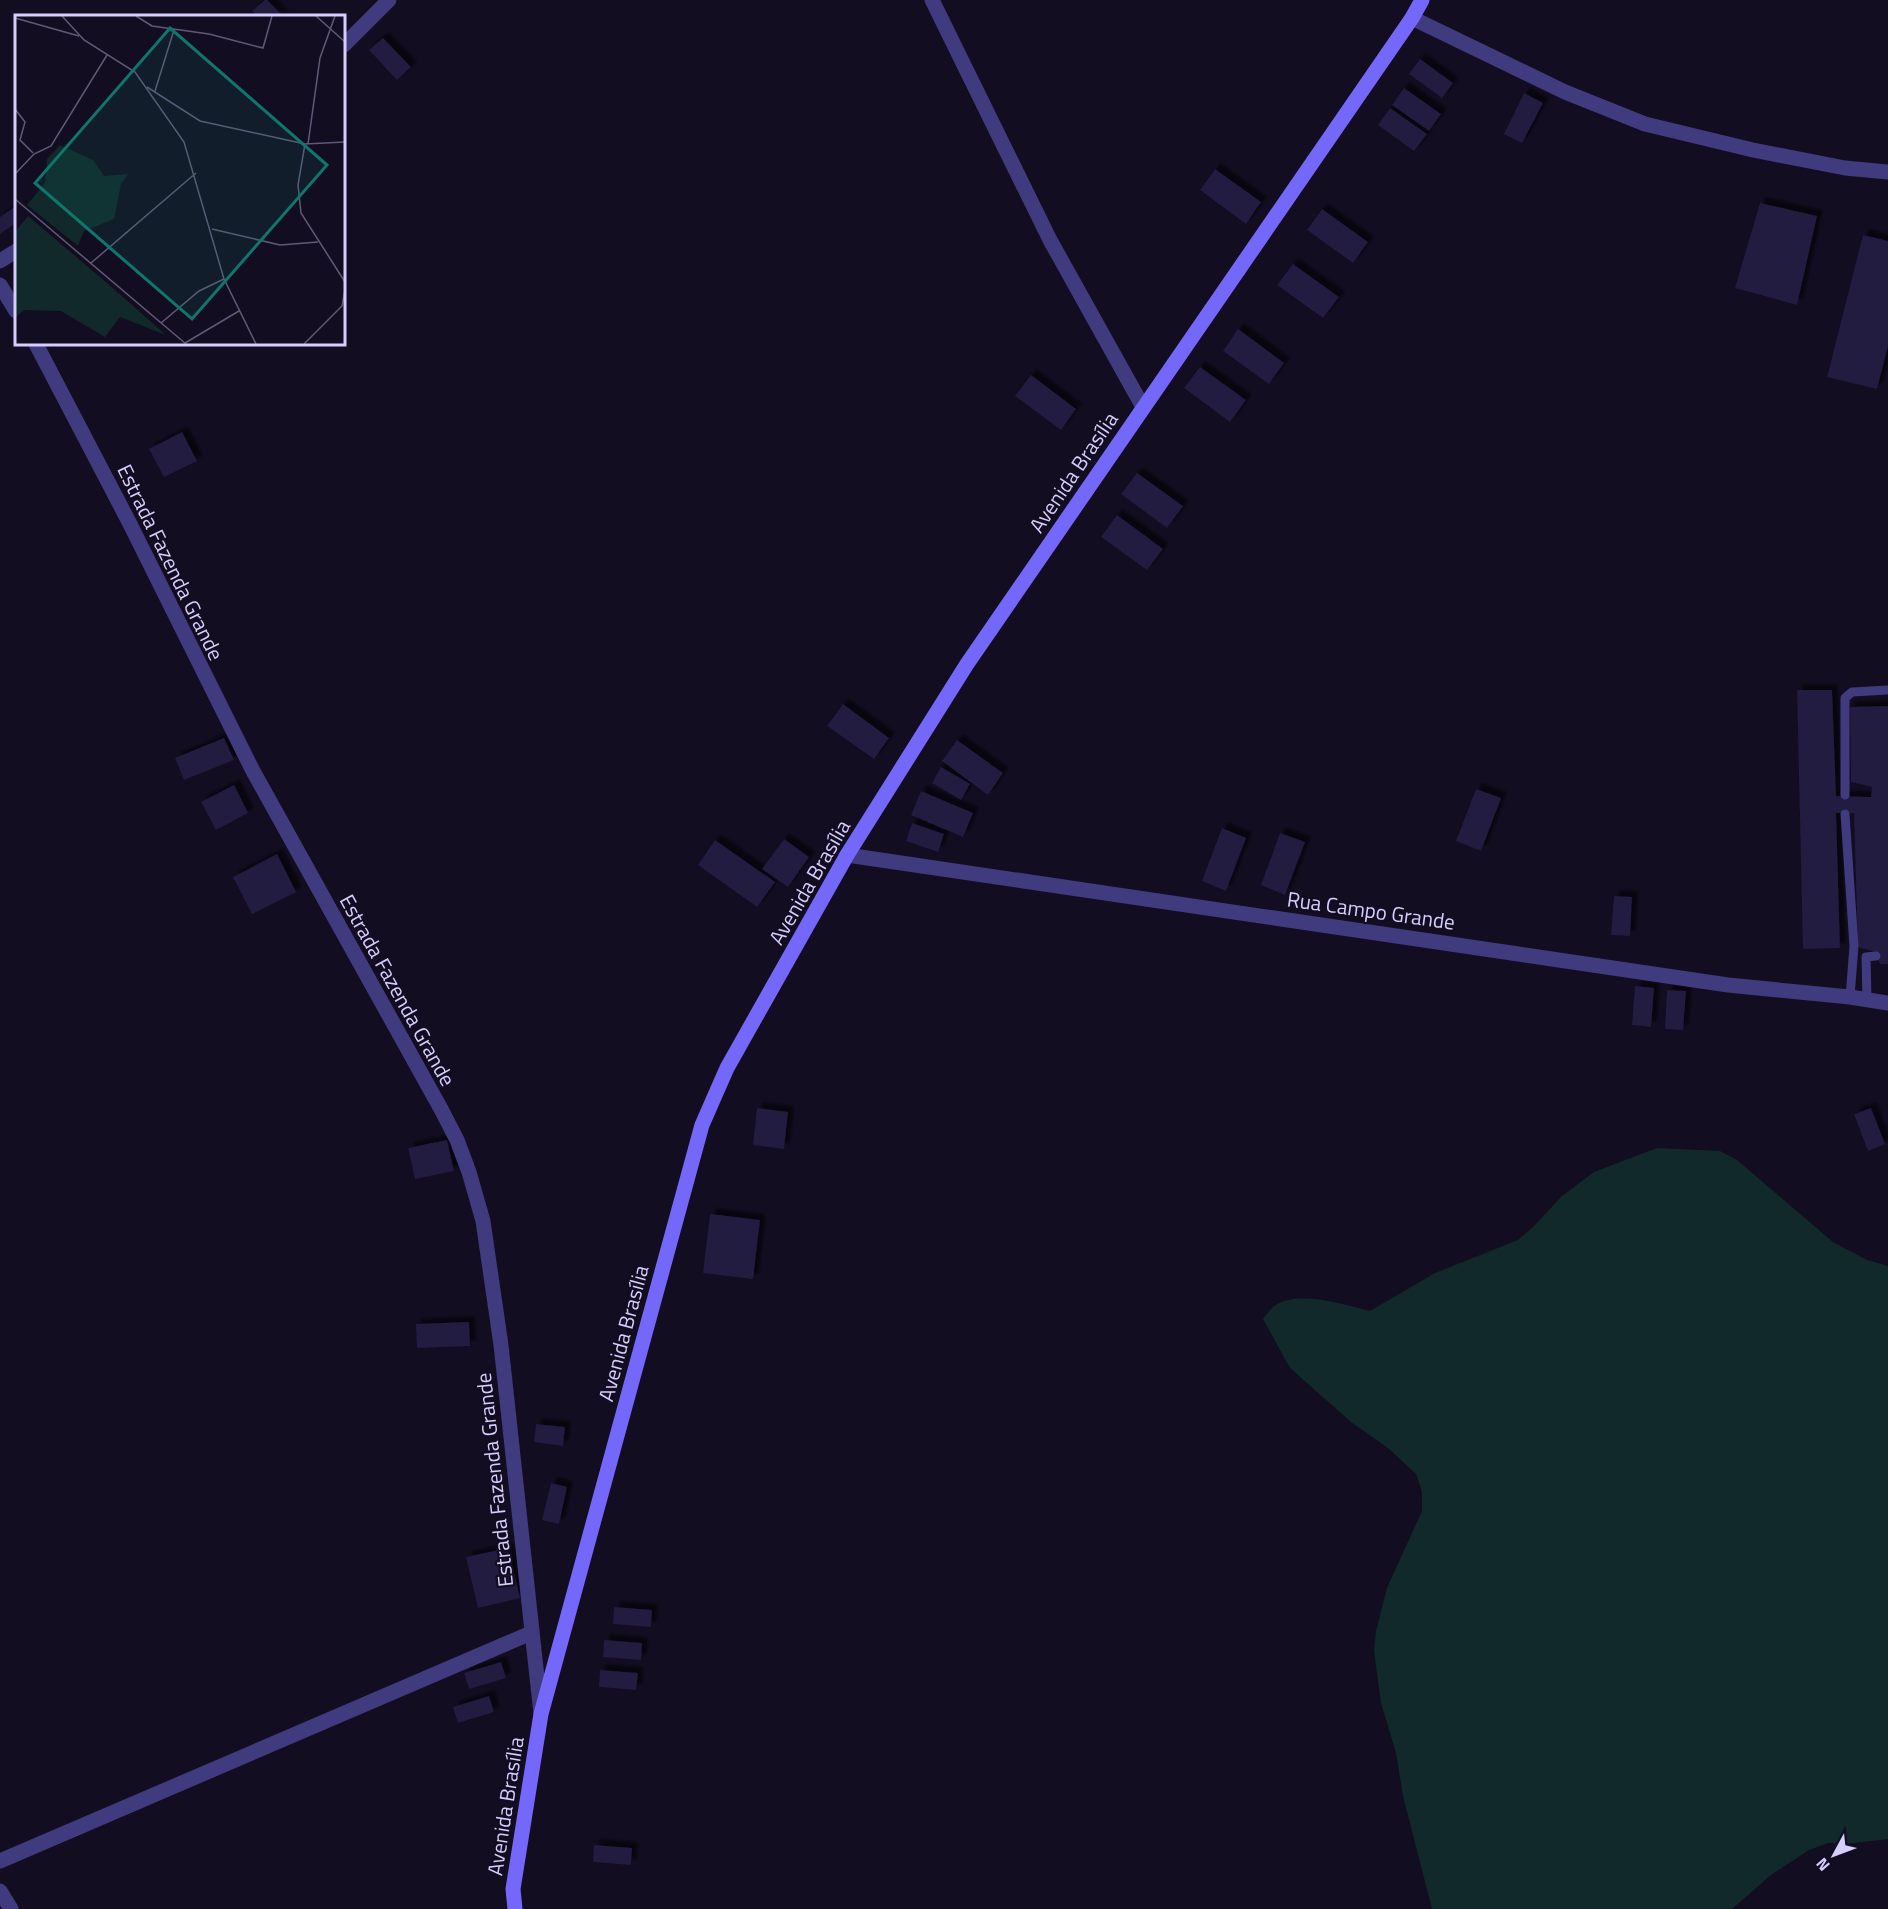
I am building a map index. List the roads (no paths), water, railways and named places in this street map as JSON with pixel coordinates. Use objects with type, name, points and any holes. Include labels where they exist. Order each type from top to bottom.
[{"type":"main road","name":"Avenida Brasília","points":[[515,1909],[513,1889],[541,1714],[702,1125],[727,1068],[848,855],[967,664],[1412,18],[1422,0]]},
{"type":"street","points":[[345,44],[389,0]]},
{"type":"street","points":[[932,0],[1050,240],[1143,407]]},
{"type":"street","points":[[1412,18],[1565,92],[1645,124],[1753,150],[1845,168],[1888,172]]},
{"type":"street","points":[[0,261],[15,251]]},
{"type":"street","points":[[0,285],[15,310]]},
{"type":"street","name":"Estrada Fazenda Grande","points":[[37,345],[124,512],[247,762],[441,1109],[461,1151],[483,1221],[501,1345],[541,1714]]},
{"type":"street","name":"Rua Campo Grande","points":[[848,855],[1728,985],[1888,1003]]},
{"type":"street","points":[[0,1861],[531,1633]]},
{"type":"street","points":[[0,1891],[11,1909]]},
{"type":"lane","points":[[1845,795],[1845,698],[1852,692],[1888,690]]},
{"type":"lane","points":[[1845,814],[1854,946],[1850,997]]},
{"type":"lane","points":[[1867,1000],[1866,957],[1876,956]]}]
